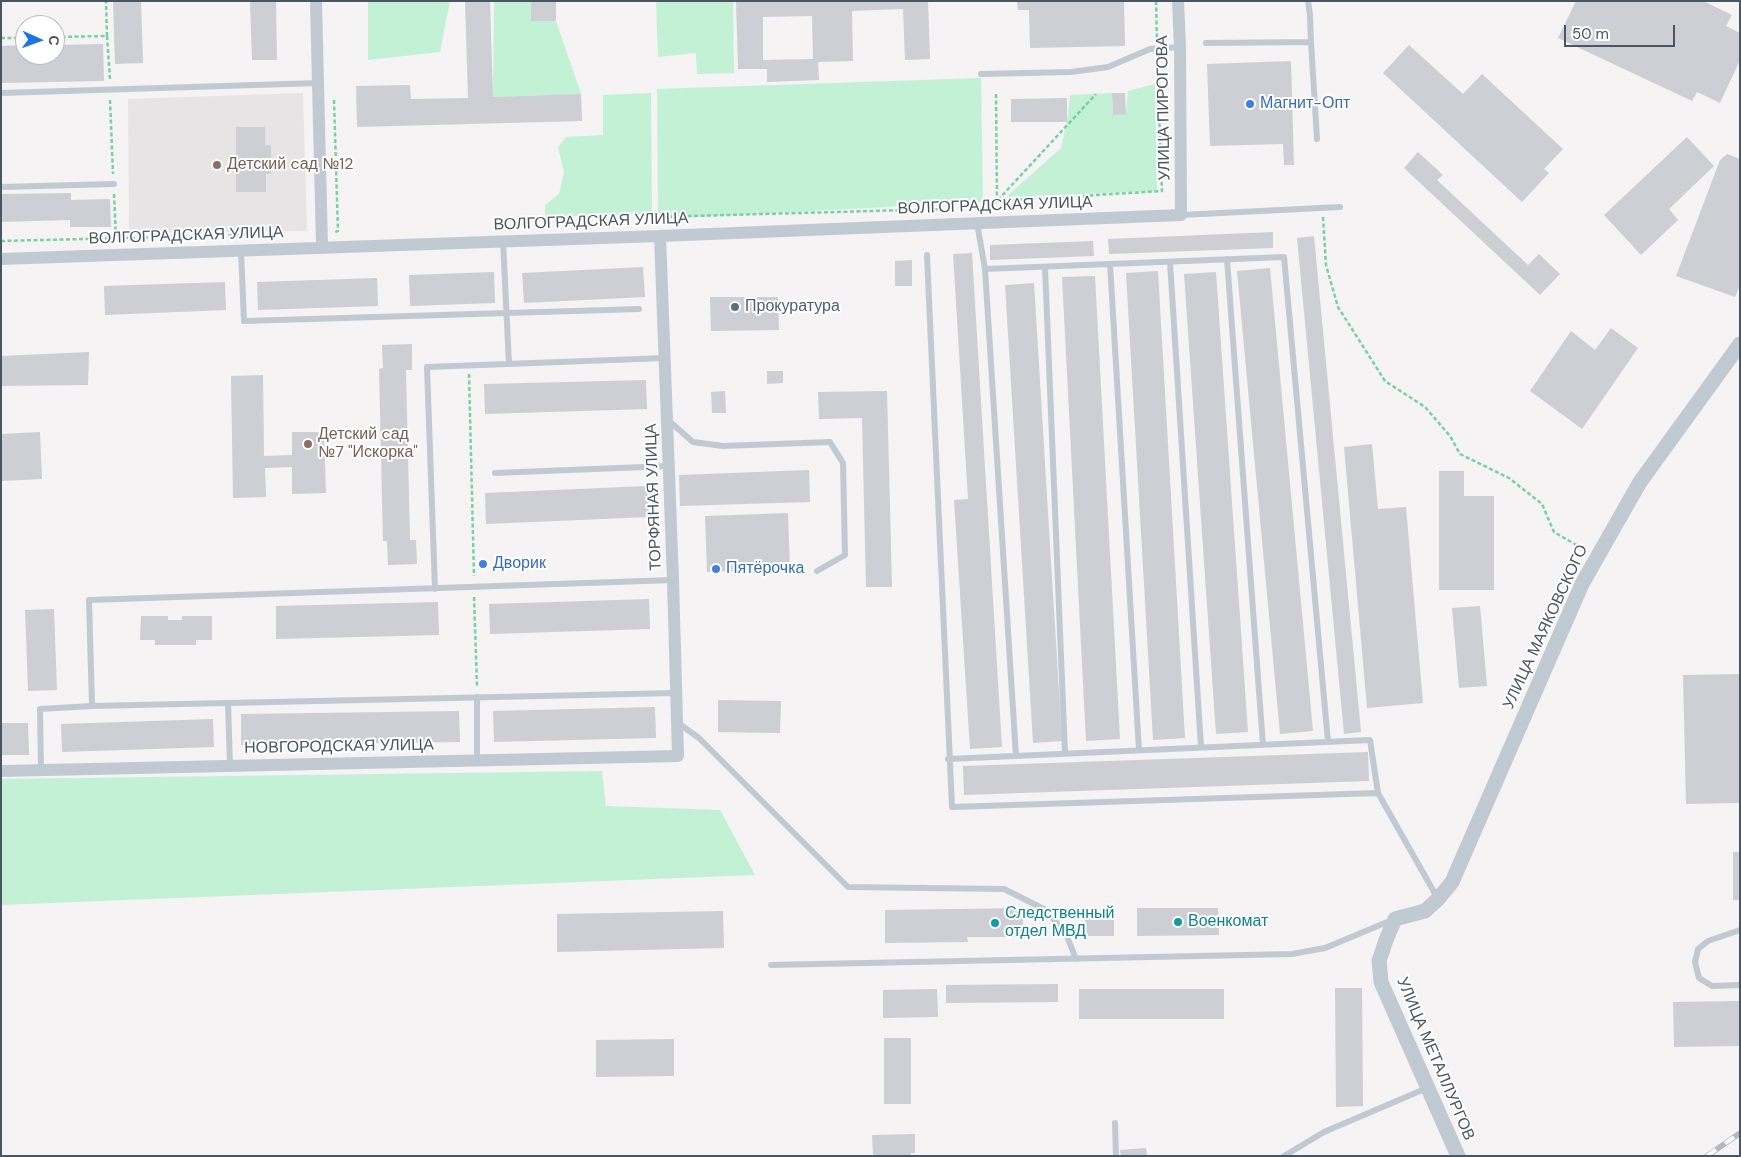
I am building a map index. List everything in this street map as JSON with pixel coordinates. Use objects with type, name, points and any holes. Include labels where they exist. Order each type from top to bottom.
[{"type":"street","points":[[316,1],[322,247]]},
{"type":"street","name":"УЛИЦА ПИРОГОВА","points":[[1178,1],[1181,215]]},
{"type":"street","name":"ВОЛГОГРАДСКАЯ УЛИЦА","points":[[1,258],[660,236],[1181,215]]},
{"type":"street","name":"ТОРФЯНАЯ УЛИЦА","points":[[660,236],[674,580],[678,756]]},
{"type":"street","name":"УЛИЦА МАЯКОВСКОГО","points":[[1395,919],[1425,911],[1438,900],[1452,882],[1582,584],[1640,482],[1740,344]]},
{"type":"street","name":"НОВГОРОДСКАЯ УЛИЦА","points":[[1,771],[678,756]]},
{"type":"street","name":"УЛИЦА МЕТАЛЛУРГОВ","points":[[1395,919],[1379,961],[1381,982],[1458,1156]]},
{"type":"lane","points":[[1308,1],[1317,139]]},
{"type":"lane","points":[[1206,43],[1311,42]]},
{"type":"lane","points":[[981,74],[1071,72],[1108,67],[1150,49],[1180,46]]},
{"type":"lane","points":[[1,94],[318,83]]},
{"type":"lane","points":[[1,187],[114,184]]},
{"type":"lane","points":[[1181,215],[1340,207]]},
{"type":"lane","points":[[977,223],[984,269],[1016,756]]},
{"type":"lane","points":[[503,241],[508,364]]},
{"type":"lane","points":[[241,251],[244,321],[639,309]]},
{"type":"lane","points":[[927,254],[948,759],[952,807],[1378,793]]},
{"type":"lane","points":[[984,269],[1284,257],[1328,742]]},
{"type":"lane","points":[[1227,259],[1264,744]]},
{"type":"lane","points":[[1170,262],[1201,747]]},
{"type":"lane","points":[[1110,264],[1139,750]]},
{"type":"lane","points":[[1044,267],[1065,754]]},
{"type":"lane","points":[[435,588],[427,367],[664,358]]},
{"type":"lane","points":[[667,419],[693,442],[723,446],[830,442],[843,463],[845,555],[817,571]]},
{"type":"lane","points":[[494,473],[669,466]]},
{"type":"lane","points":[[92,706],[90,600],[674,580]]},
{"type":"lane","points":[[40,770],[40,709],[92,706],[676,693]]},
{"type":"lane","points":[[477,697],[477,761]]},
{"type":"lane","points":[[228,704],[230,766]]},
{"type":"lane","points":[[677,722],[698,738],[848,888],[1004,889],[1046,910],[1066,934],[1076,960]]},
{"type":"lane","points":[[948,759],[1370,740],[1378,793],[1438,900]]},
{"type":"lane","points":[[771,965],[1292,954],[1325,948],[1395,919]]},
{"type":"lane","points":[[1740,930],[1708,941],[1698,949],[1695,962],[1699,978],[1712,986],[1740,984]]},
{"type":"lane","points":[[1284,1156],[1324,1132],[1428,1087]]},
{"type":"lane","points":[[1115,1123],[1116,1156]]},
{"type":"path","points":[[106,1],[116,238]]},
{"type":"path","points":[[997,201],[1162,191],[1156,1]]},
{"type":"path","points":[[65,37],[107,36]]},
{"type":"path","points":[[1,38],[15,38]]},
{"type":"path","points":[[996,94],[997,201]]},
{"type":"path","points":[[988,208],[997,201],[1096,94]]},
{"type":"path","points":[[322,233],[338,231],[334,97]]},
{"type":"path","points":[[1322,208],[1326,266],[1338,307],[1385,381],[1425,407],[1450,436],[1460,454],[1509,478],[1542,504],[1554,532],[1597,557]]},
{"type":"path","points":[[655,217],[949,209]]},
{"type":"path","points":[[1,241],[293,234]]},
{"type":"path","points":[[468,366],[477,697]]},
{"type":"shaded area","name":"Детский cад №12","points":[[303,93],[307,231],[129,233],[128,99]]},
{"type":"green space","points":[[368,1],[450,1],[440,52],[368,60]]},
{"type":"green space","points":[[494,1],[531,1],[532,21],[556,21],[581,94],[493,97]]},
{"type":"green space","points":[[656,1],[733,1],[734,73],[697,74],[696,53],[658,57]]},
{"type":"green space","points":[[981,78],[983,202],[658,219],[657,89]]},
{"type":"green space","points":[[1155,84],[1157,191],[1006,197],[1061,148],[1067,122],[1070,95],[1112,93],[1113,114],[1126,114],[1128,91]]},
{"type":"green space","points":[[651,93],[652,214],[545,217],[545,205],[559,194],[564,172],[558,147],[566,137],[603,135],[603,95]]},
{"type":"green space","points":[[602,771],[606,806],[720,810],[755,875],[1,905],[1,779]]},
{"type":"building","points":[[113,1],[141,1],[143,63],[115,64]]},
{"type":"building","points":[[250,1],[276,1],[277,60],[252,60]]},
{"type":"building","points":[[465,1],[490,1],[493,97],[581,94],[582,121],[357,127],[356,86],[410,85],[411,99],[468,98]]},
{"type":"building","points":[[531,1],[556,1],[556,21],[531,21]]},
{"type":"building","points":[[736,1],[928,1],[930,59],[905,60],[903,9],[852,11],[853,61],[818,62],[819,80],[767,82],[767,69],[738,69]],"holes":[[[812,16],[813,59],[763,60],[763,17]]]},
{"type":"building","points":[[1017,1],[1124,1],[1125,46],[1030,48],[1029,10],[1018,10]]},
{"type":"building","points":[[1576,1],[1703,1],[1732,15],[1726,26],[1740,33],[1740,60],[1720,103],[1697,92],[1692,101],[1558,38]]},
{"type":"building","points":[[103,44],[104,81],[1,83],[1,46],[15,45],[15,65],[65,65],[65,45]]},
{"type":"building","points":[[1409,45],[1463,94],[1482,74],[1563,149],[1544,169],[1549,173],[1522,202],[1383,73]]},
{"type":"building","name":"Магнит-Опт","points":[[1291,61],[1294,165],[1284,165],[1283,144],[1210,146],[1207,64]]},
{"type":"building","points":[[1112,93],[1125,93],[1126,114],[1113,115]]},
{"type":"building","points":[[1067,98],[1067,122],[1011,122],[1011,99]]},
{"type":"building","points":[[236,127],[265,127],[265,145],[271,145],[271,174],[266,174],[266,192],[236,192]]},
{"type":"building","points":[[1687,137],[1714,166],[1669,209],[1678,220],[1641,255],[1604,215]]},
{"type":"building","points":[[1418,152],[1443,175],[1437,180],[1528,265],[1539,254],[1560,274],[1540,295],[1404,168]]},
{"type":"building","points":[[1727,154],[1740,159],[1740,285],[1735,297],[1676,276],[1720,160]]},
{"type":"building","points":[[71,193],[71,200],[110,199],[111,227],[70,227],[70,220],[1,222],[1,194]]},
{"type":"building","points":[[1273,232],[1273,248],[1109,254],[1108,239]]},
{"type":"building","points":[[1314,236],[1361,732],[1344,734],[1297,238]]},
{"type":"building","points":[[1093,241],[1094,256],[990,260],[990,245]]},
{"type":"building","points":[[972,253],[1002,747],[970,749],[954,500],[968,499],[953,254]]},
{"type":"building","points":[[912,260],[912,286],[895,286],[895,261]]},
{"type":"building","points":[[643,267],[645,297],[524,303],[522,273]]},
{"type":"building","points":[[1270,268],[1313,731],[1280,734],[1237,271]]},
{"type":"building","points":[[1158,271],[1185,738],[1153,740],[1126,273]]},
{"type":"building","points":[[494,272],[495,303],[410,306],[409,275]]},
{"type":"building","points":[[1216,272],[1248,732],[1216,734],[1184,274]]},
{"type":"building","points":[[1095,276],[1120,739],[1086,741],[1062,277]]},
{"type":"building","points":[[377,278],[378,306],[258,310],[257,282]]},
{"type":"building","points":[[225,282],[226,310],[105,315],[104,286]]},
{"type":"building","points":[[1034,283],[1062,741],[1033,743],[1005,285]]},
{"type":"building","points":[[710,297],[778,297],[779,330],[711,331]]},
{"type":"building","points":[[1611,328],[1638,348],[1582,429],[1530,391],[1571,331],[1595,350]]},
{"type":"building","points":[[412,344],[412,370],[406,370],[410,540],[416,540],[417,564],[388,565],[387,541],[383,541],[379,369],[383,368],[382,345]]},
{"type":"building","points":[[89,352],[88,385],[1,386],[1,356]]},
{"type":"building","points":[[767,371],[783,371],[783,383],[767,384]]},
{"type":"building","name":"Детский cад №7 \"Искорка\"","points":[[263,375],[264,456],[292,455],[292,432],[324,432],[326,493],[292,494],[292,467],[265,468],[266,497],[233,498],[231,376]]},
{"type":"building","points":[[646,380],[647,409],[485,414],[484,384]]},
{"type":"building","points":[[725,391],[726,413],[712,413],[711,392]]},
{"type":"building","points":[[887,391],[892,587],[866,587],[862,418],[819,419],[818,392]]},
{"type":"building","points":[[40,432],[42,479],[1,481],[1,434]]},
{"type":"building","points":[[1372,444],[1378,509],[1406,507],[1423,703],[1367,708],[1344,447]]},
{"type":"building","points":[[809,470],[810,502],[680,506],[679,475]]},
{"type":"building","points":[[1439,471],[1464,471],[1464,496],[1494,496],[1494,590],[1439,590]]},
{"type":"building","points":[[647,486],[649,517],[486,524],[485,493]]},
{"type":"building","points":[[788,513],[790,569],[707,572],[705,516]]},
{"type":"building","points":[[649,599],[650,629],[490,634],[489,604]]},
{"type":"building","points":[[438,602],[439,635],[276,639],[276,606]]},
{"type":"building","points":[[1480,606],[1487,686],[1459,688],[1452,608]]},
{"type":"building","points":[[54,609],[57,690],[28,691],[25,610]]},
{"type":"building","points":[[141,616],[168,616],[168,620],[182,620],[182,616],[212,616],[212,640],[196,640],[196,645],[155,645],[155,640],[140,640]]},
{"type":"building","points":[[1740,674],[1740,803],[1686,804],[1683,675]]},
{"type":"building","points":[[718,700],[781,701],[780,733],[718,732]]},
{"type":"building","points":[[655,707],[656,738],[494,742],[493,711]]},
{"type":"building","points":[[459,711],[460,742],[241,745],[241,714]]},
{"type":"building","points":[[213,719],[214,747],[62,752],[61,724]]},
{"type":"building","points":[[1,723],[28,723],[29,755],[1,755]]},
{"type":"building","points":[[1368,752],[1369,781],[964,795],[963,766]]},
{"type":"building","points":[[1733,852],[1740,852],[1740,900],[1733,900]]},
{"type":"building","points":[[1023,908],[1023,937],[967,937],[968,942],[885,943],[885,910]]},
{"type":"building","name":"Военкомат","points":[[1137,908],[1218,908],[1219,935],[1137,936]]},
{"type":"building","points":[[723,911],[724,948],[557,952],[557,914]]},
{"type":"building","points":[[1085,916],[1114,916],[1114,936],[1086,936]]},
{"type":"building","points":[[1058,984],[1058,1002],[946,1003],[946,985]]},
{"type":"building","points":[[1335,988],[1362,988],[1363,1106],[1336,1107]]},
{"type":"building","points":[[937,989],[938,1017],[883,1018],[883,990]]},
{"type":"building","points":[[1079,989],[1224,989],[1224,1019],[1079,1019]]},
{"type":"building","points":[[1740,1001],[1740,1046],[1674,1047],[1673,1002]]},
{"type":"building","points":[[884,1038],[911,1038],[911,1104],[884,1104]]},
{"type":"building","points":[[674,1039],[674,1076],[596,1077],[596,1040]]},
{"type":"building","points":[[915,1134],[915,1153],[911,1153],[911,1156],[873,1155],[872,1135]]},
{"type":"building","points":[[1146,1148],[1147,1156],[1121,1156],[1120,1150]]},
{"type":"railway","points":[[1707,1156],[1740,1133]]},
{"type":"place","name":"Магнит-Опт","points":[[1250,104]]},
{"type":"place","name":"Детский cад №12","points":[[217,165]]},
{"type":"place","name":"Прокуратура","points":[[735,307]]},
{"type":"place","name":"Детский cад №7 \"Искорка\"","points":[[308,444]]},
{"type":"place","name":"Дворик","points":[[483,564]]},
{"type":"place","name":"Пятёрочка","points":[[716,569]]},
{"type":"place","name":"Военкомат","points":[[1178,922]]},
{"type":"place","name":"Следственный отдел МВД","points":[[995,923]]}]
